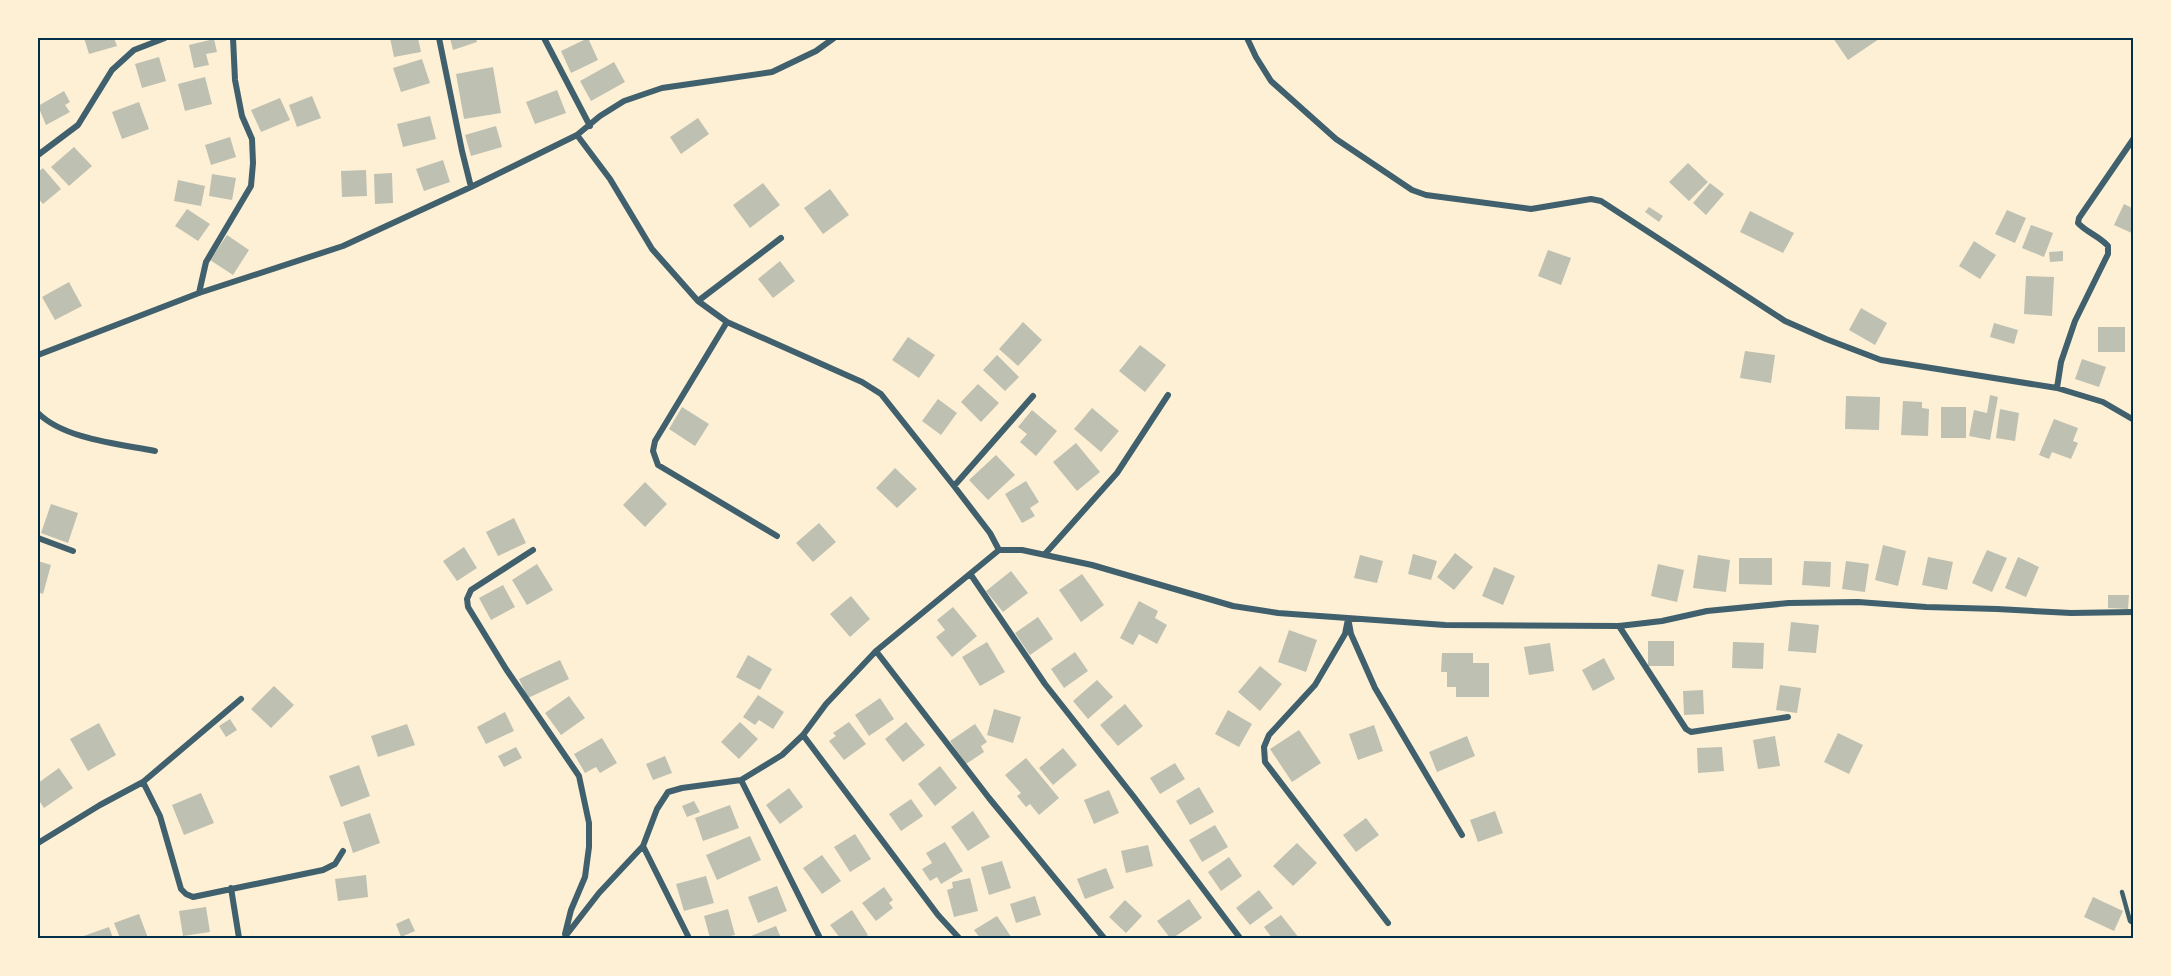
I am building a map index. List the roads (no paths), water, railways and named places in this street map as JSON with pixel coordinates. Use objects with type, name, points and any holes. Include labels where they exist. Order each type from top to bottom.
[{"type":"street","points":[[38,155],[78,125],[112,70],[127,56],[134,50],[165,38]]},
{"type":"street","points":[[199,293],[206,262],[251,186],[252,139],[242,116],[235,80],[233,38]]},
{"type":"street","points":[[439,38],[471,187]]},
{"type":"street","points":[[544,38],[590,126]]},
{"type":"street","points":[[38,355],[199,293],[344,246],[577,135],[600,116],[624,101],[662,87],[772,72],[816,51],[834,38]]},
{"type":"street","points":[[1247,38],[1271,81],[1336,139],[1412,190],[1426,195],[1531,209],[1591,199],[1601,201],[1785,321],[1826,339],[1881,360],[2057,388],[2103,402],[2133,420]]},
{"type":"street","points":[[577,135],[610,179],[652,249],[698,302],[727,322],[862,382],[880,394],[990,533],[999,550]]},
{"type":"street","points":[[2057,388],[2061,362],[2074,321],[2108,254],[2108,246],[2082,227],[2078,223],[2079,218],[2133,138]]},
{"type":"street","points":[[698,302],[781,238]]},
{"type":"street","points":[[727,322],[655,441],[653,451],[658,465],[777,536]]},
{"type":"street","points":[[1045,554],[1117,473],[1168,395]]},
{"type":"street","points":[[954,486],[1033,396]]},
{"type":"street","points":[[38,414],[46,422],[70,433],[155,451]]},
{"type":"street","points":[[38,538],[73,551]]},
{"type":"street","points":[[533,550],[471,590],[467,599],[468,607],[506,669],[579,776],[585,796],[590,847],[585,877],[571,910],[564,938]]},
{"type":"street","points":[[564,938],[599,893],[643,846],[657,809],[668,792],[741,780],[782,755],[803,735],[826,704],[876,651],[999,550],[1022,550],[1092,565],[1233,606],[1278,613],[1445,625],[1619,626],[1662,621],[1707,611],[1789,603],[1858,602],[1926,608],[1997,609],[2071,614],[2133,612]]},
{"type":"street","points":[[971,575],[1045,684],[1134,796],[1240,939]]},
{"type":"street","points":[[1348,619],[1351,634],[1375,688],[1462,835]]},
{"type":"street","points":[[1348,619],[1345,634],[1315,685],[1269,735],[1264,747],[1265,762],[1388,922]]},
{"type":"street","points":[[1619,626],[1686,729],[1691,732],[1788,717]]},
{"type":"street","points":[[876,651],[989,798],[1104,939]]},
{"type":"street","points":[[38,843],[99,805],[143,782],[242,699]]},
{"type":"street","points":[[803,735],[938,915],[959,939]]},
{"type":"street","points":[[741,780],[820,939]]},
{"type":"street","points":[[143,782],[160,816],[181,889],[193,897],[323,870],[334,864],[343,851]]},
{"type":"street","points":[[643,846],[689,939]]},
{"type":"street","points":[[231,888],[239,939]]},
{"type":"lane","points":[[2122,892],[2130,921],[2133,924]]}]
